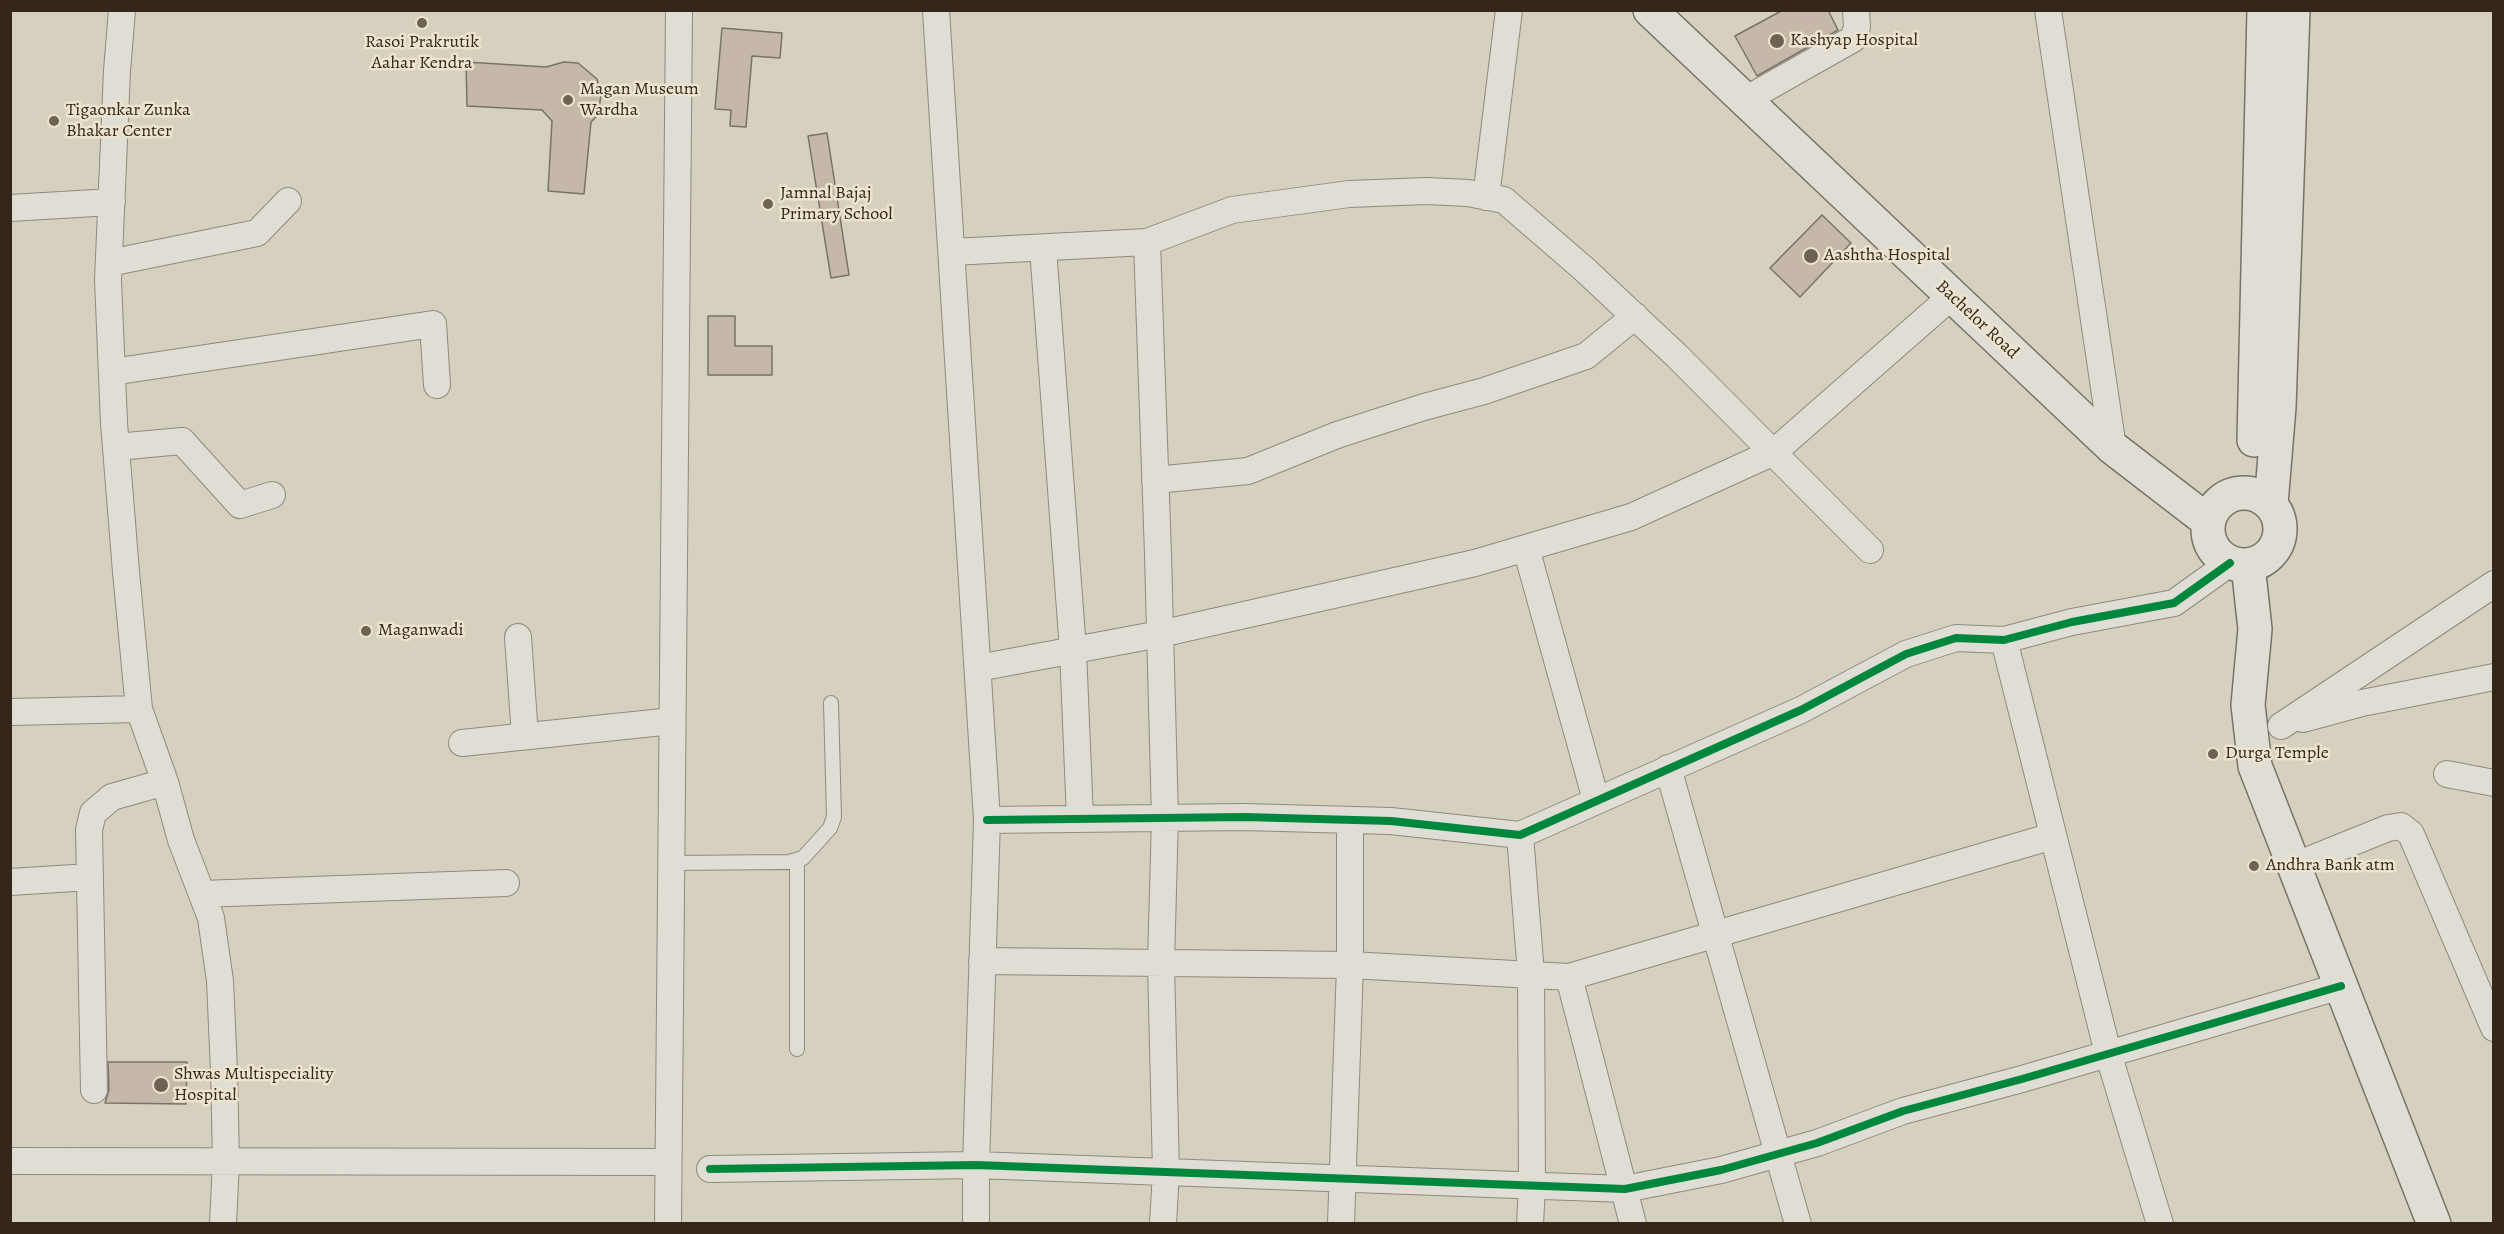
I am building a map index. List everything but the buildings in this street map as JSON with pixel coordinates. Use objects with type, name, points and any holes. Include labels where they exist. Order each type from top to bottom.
[{"type":"main road","name":"Bachelor Road","points":[[1650,10],[2113,448],[2200,515],[2209,517]]},
{"type":"main road","points":[[2260,498],[2236,493],[2224,498],[2215,506],[2209,517],[2207,528],[2213,549],[2221,557],[2239,564],[2259,562],[2269,555],[2280,535],[2280,523],[2260,498],[2256,414],[2264,10]]},
{"type":"main road","points":[[2260,498],[2279,395],[2293,10]]},
{"type":"main road","points":[[2239,564],[2255,629],[2248,705],[2266,730],[2254,766],[2434,1224]]},
{"type":"street","points":[[123,10],[117,71],[109,263],[116,447],[139,709],[165,782],[182,840],[211,918],[220,981],[226,1161],[223,1224]]},
{"type":"street","points":[[668,1224],[679,10]]},
{"type":"street","points":[[936,10],[987,820],[976,1224]]},
{"type":"street","points":[[1486,197],[1509,10]]},
{"type":"street","points":[[1745,100],[1853,39],[1857,27],[1856,10]]},
{"type":"street","points":[[2048,10],[2113,448]]},
{"type":"street","points":[[952,252],[1147,242],[1232,210],[1337,195],[1426,191],[1504,200],[1635,316],[1870,550]]},
{"type":"street","points":[[109,263],[257,233],[288,201]]},
{"type":"street","points":[[10,208],[112,202]]},
{"type":"street","points":[[1147,242],[1165,818],[1161,963],[1166,1172],[1163,1224]]},
{"type":"street","points":[[1043,248],[1073,650],[1080,819]]},
{"type":"street","points":[[978,668],[1160,634],[1475,563],[1631,517],[1774,452],[1952,296]]},
{"type":"street","points":[[1155,480],[1248,471],[1337,435],[1424,407],[1485,391],[1586,356],[1635,316]]},
{"type":"street","points":[[112,372],[433,324],[437,385]]},
{"type":"street","points":[[116,447],[182,441],[240,505],[272,495]]},
{"type":"street","points":[[1526,548],[1596,800]]},
{"type":"street","points":[[987,820],[1245,817],[1391,821],[1520,835],[1801,710],[1906,654],[1956,638],[2004,640],[2072,622],[2174,603],[2239,564]]},
{"type":"street","points":[[2266,730],[2493,584]]},
{"type":"street","points":[[518,637],[525,736]]},
{"type":"street","points":[[2004,640],[2108,1053],[2160,1224]]},
{"type":"street","points":[[2266,730],[2362,703],[2493,677]]},
{"type":"street","points":[[10,712],[139,709]]},
{"type":"street","points":[[462,743],[672,721]]},
{"type":"street","points":[[1668,768],[1798,1224]]},
{"type":"street","points":[[2447,774],[2493,783]]},
{"type":"street","points":[[94,1089],[89,830],[93,813],[112,797],[165,782]]},
{"type":"street","points":[[1341,1224],[1350,965],[1350,820]]},
{"type":"street","points":[[2294,866],[2388,828],[2401,826],[2411,834],[2493,1028]]},
{"type":"street","points":[[1520,835],[1531,974],[1532,1185],[1530,1224]]},
{"type":"street","points":[[982,961],[1350,965],[1569,977],[2053,836]]},
{"type":"street","points":[[10,882],[90,877]]},
{"type":"street","points":[[202,894],[506,883]]},
{"type":"street","points":[[1569,977],[1633,1224]]},
{"type":"street","points":[[710,1168],[976,1165],[1625,1190],[1721,1170],[1817,1143],[1903,1111],[2341,986]]},
{"type":"street","points":[[10,1161],[668,1162]]},
{"type":"lane","points":[[671,863],[797,861],[803,858],[833,823],[831,703]]},
{"type":"lane","points":[[797,861],[797,1049]]},
{"type":"cycle path","points":[[987,820],[1244,817],[1391,821],[1520,835],[1801,710],[1906,654],[1956,638],[2004,640],[2072,622],[2174,603],[2230,563]]},
{"type":"cycle path","points":[[710,1169],[976,1165],[1625,1189],[1721,1170],[1817,1143],[1903,1111],[2022,1079],[2341,986]]},
{"type":"place","name":"Rasoi Prakrutik Aahar Kendra","points":[[422,23]]},
{"type":"place","name":"Kashyap Hospital","points":[[1777,41]]},
{"type":"place","name":"Magan Museum Wardha","points":[[568,100]]},
{"type":"place","name":"Tigaonkar Zunka Bhakar Center","points":[[54,121]]},
{"type":"place","name":"Jamnal Bajaj Primary School","points":[[768,204]]},
{"type":"place","name":"Aashtha Hospital","points":[[1811,256]]},
{"type":"place","name":"Maganwadi","points":[[366,631]]},
{"type":"place","name":"Durga Temple","points":[[2213,754]]},
{"type":"place","name":"Andhra Bank atm","points":[[2254,866]]},
{"type":"place","name":"Shwas Multispeciality Hospital","points":[[161,1085]]}]
